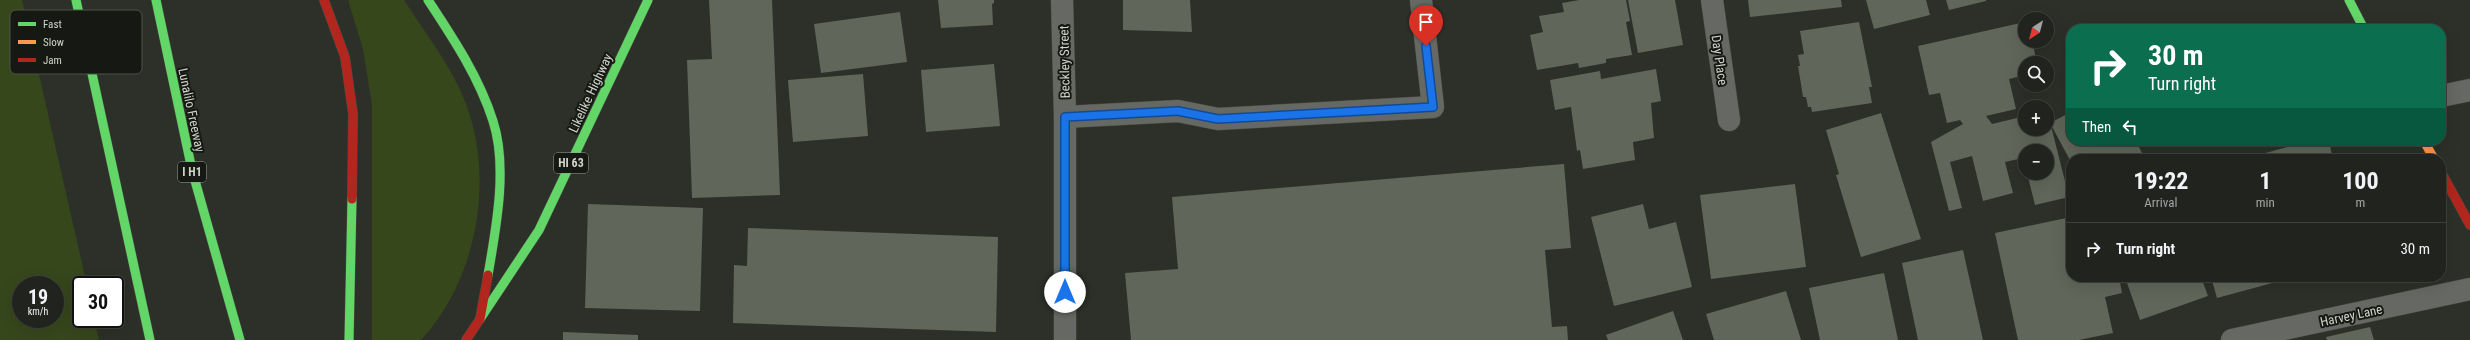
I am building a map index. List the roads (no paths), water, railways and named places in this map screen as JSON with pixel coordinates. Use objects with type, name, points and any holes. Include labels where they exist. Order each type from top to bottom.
[{"type":"main road","points":[[76,0],[78,10]]},
{"type":"main road","name":"Lunalilo Freeway","points":[[156,0],[192,170],[240,340]]},
{"type":"main road","points":[[324,0],[345,57],[353,114],[349,340]]},
{"type":"main road","points":[[428,0],[459,48],[480,86],[494,122],[501,173],[497,225],[480,319]]},
{"type":"main road","name":"Likelike Highway","points":[[466,340],[539,230],[648,0]]},
{"type":"main road","points":[[2349,0],[2361,24]]},
{"type":"main road","points":[[92,74],[150,340]]},
{"type":"main road","points":[[2446,181],[2470,225]]},
{"type":"street","name":"Beckley Street","points":[[1062,0],[1065,117],[1065,340]]},
{"type":"street","points":[[1065,117],[1178,111],[1218,119],[1433,107],[1421,0]]},
{"type":"street","name":"Day Place","points":[[1712,0],[1729,120]]},
{"type":"street","points":[[2446,95],[2470,90]]},
{"type":"street","name":"Harvey Lane","points":[[2232,340],[2470,289]]}]
